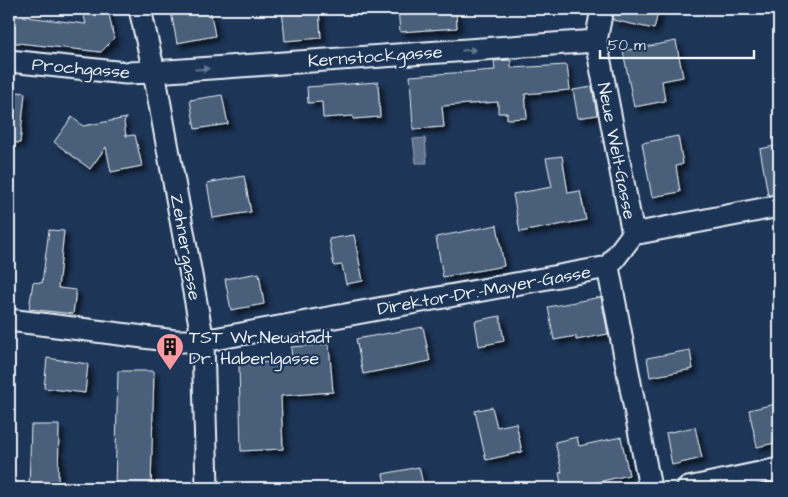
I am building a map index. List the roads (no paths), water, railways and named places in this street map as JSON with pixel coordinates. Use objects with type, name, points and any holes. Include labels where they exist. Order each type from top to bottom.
[{"type":"street","name":"Zehnergasse","points":[[140,9],[154,72],[203,342],[207,488]]},
{"type":"street","name":"Neue Welt-Gasse","points":[[602,9],[596,41],[633,234]]},
{"type":"street","name":"Kernstockgasse","points":[[154,72],[596,41]]},
{"type":"street","name":"Prochgasse","points":[[9,61],[126,73],[154,72]]},
{"type":"street","points":[[633,234],[779,206]]},
{"type":"street","name":"Direktor-Dr.-Mayer-Gasse","points":[[9,320],[203,342],[608,267],[633,234]]},
{"type":"street","points":[[608,267],[650,488]]},
{"type":"street","points":[[688,488],[779,469]]},
{"type":"water","points":[[425,138],[427,163],[416,163],[413,139]]},
{"type":"place","name":"TST Wr.Neuatadt Dr. Haberlgasse","points":[[170,371]]}]
